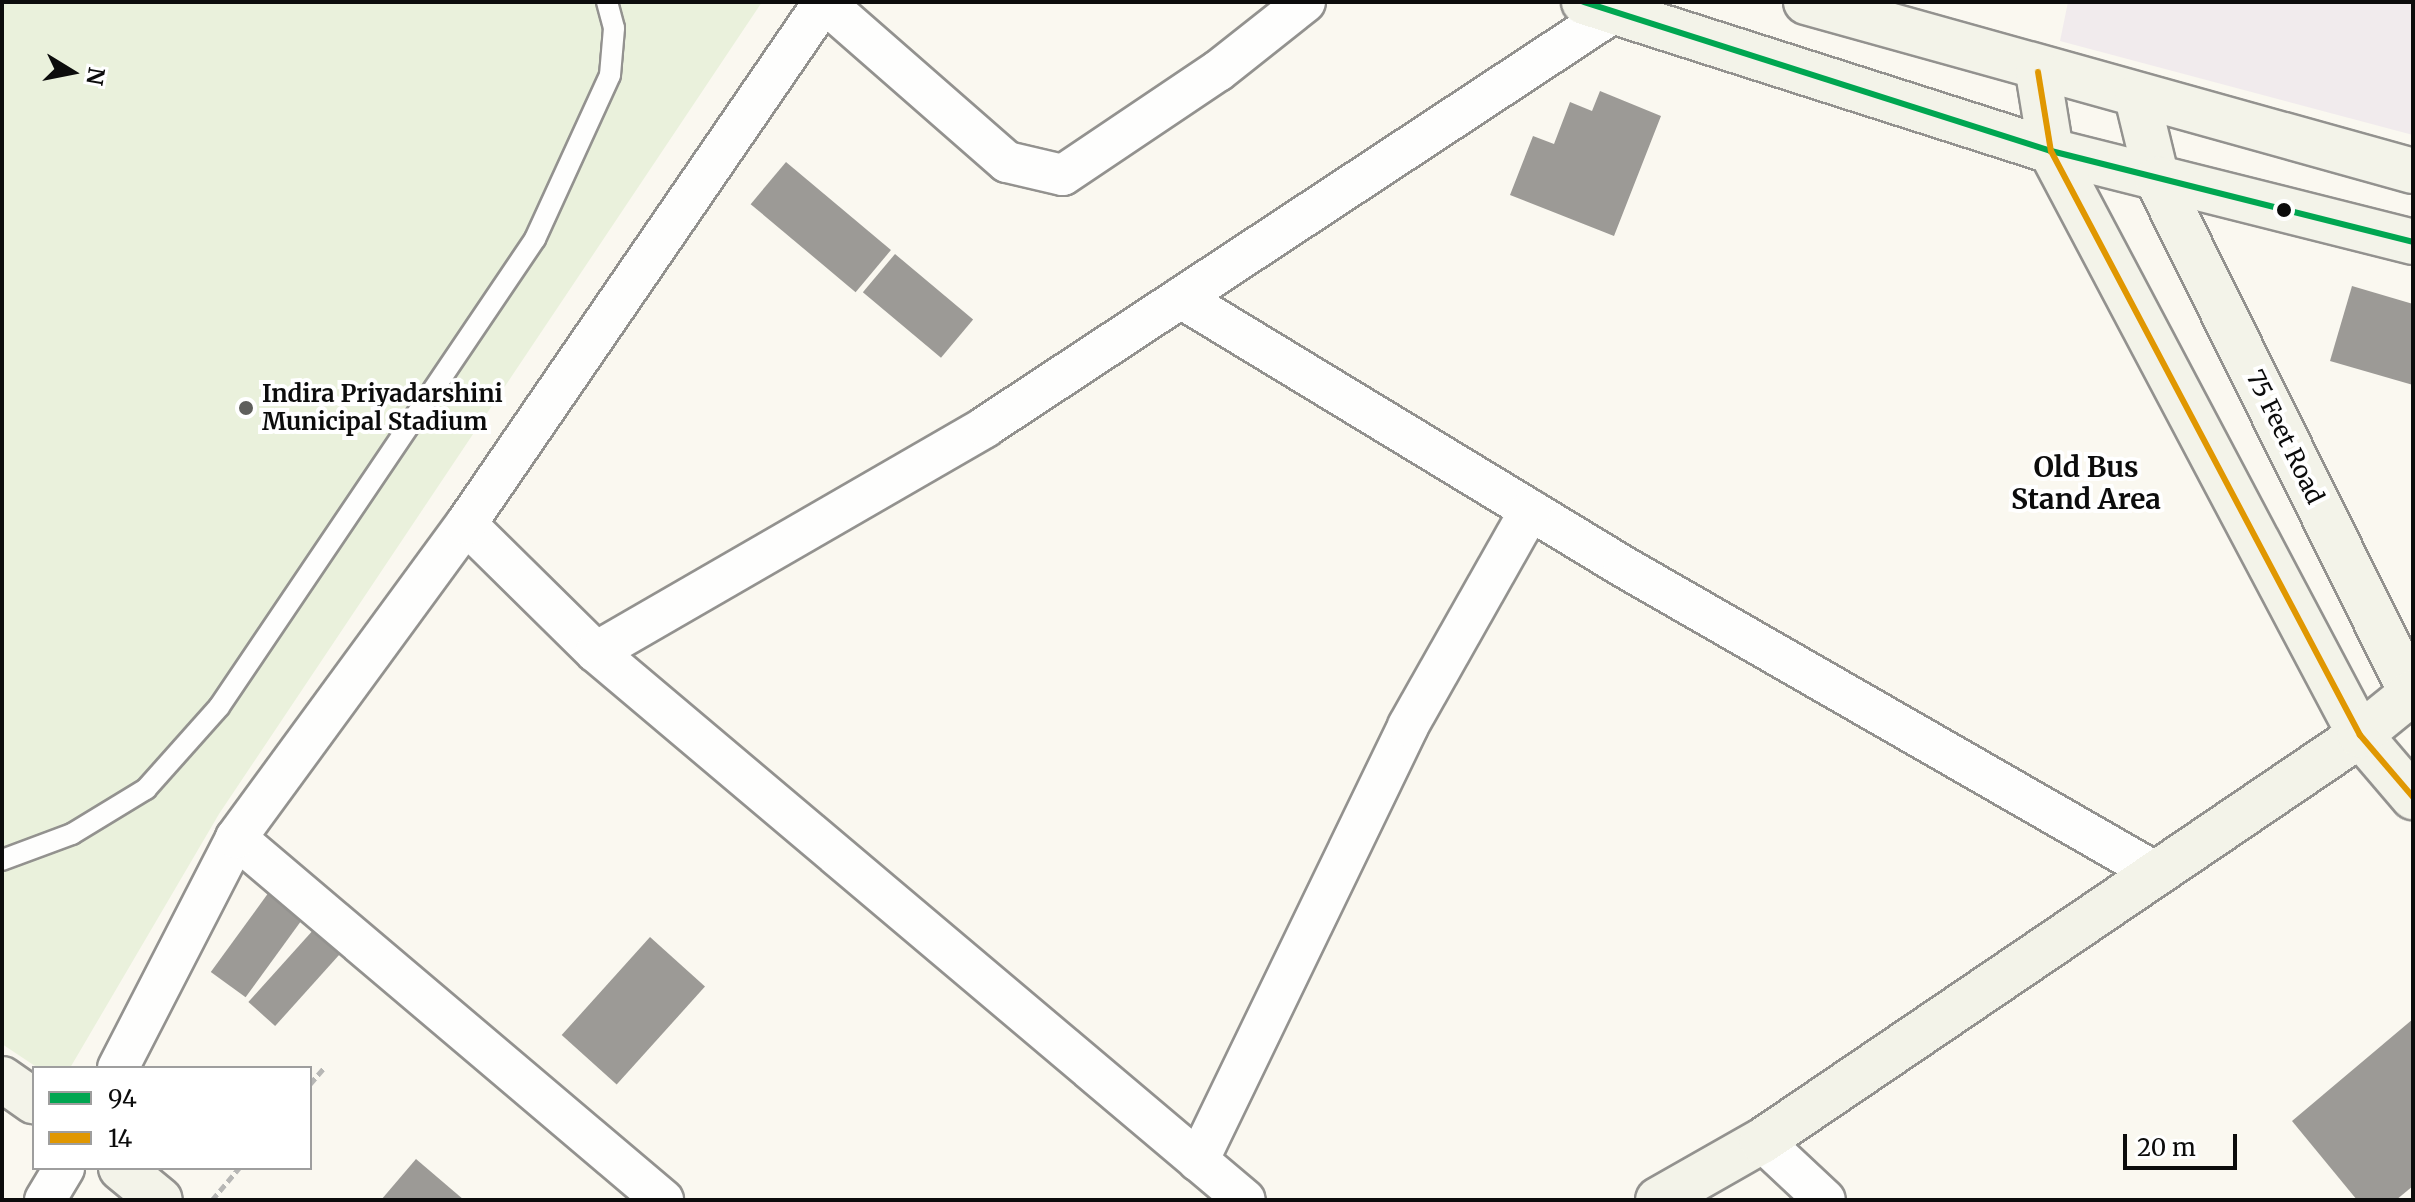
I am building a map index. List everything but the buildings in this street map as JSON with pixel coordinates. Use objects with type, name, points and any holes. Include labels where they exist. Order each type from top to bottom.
[{"type":"street","points":[[119,1066],[236,838],[466,524],[824,2],[1007,162],[1063,175],[1218,71],[1305,2]]},
{"type":"street","points":[[1806,2],[2038,72],[2413,171]]},
{"type":"street","points":[[596,652],[985,427],[1181,298],[1610,6],[2051,151],[2413,242]]},
{"type":"street","points":[[2038,72],[2051,151],[2360,735],[2413,797]]},
{"type":"street","name":"75 Feet Road","points":[[2137,97],[2157,179],[2412,693]]},
{"type":"street","points":[[1181,298],[1530,510],[2153,871]]},
{"type":"street","points":[[1198,1161],[1408,726],[1530,510]]},
{"type":"street","points":[[466,524],[596,652],[1245,1200]]},
{"type":"street","points":[[1658,1200],[1762,1141],[2153,871],[2360,735],[2412,693]]},
{"type":"street","points":[[236,838],[663,1200]]},
{"type":"street","points":[[2,1079],[32,1100]]},
{"type":"street","points":[[1762,1141],[1825,1200]]},
{"type":"street","points":[[45,1200],[63,1170]]},
{"type":"street","points":[[123,1170],[160,1200]]},
{"type":"lane","points":[[2,860],[72,834],[146,789],[219,707],[535,239],[610,75],[614,28],[607,2]]},
{"type":"path","points":[[312,1082],[324,1068]]},
{"type":"path","points":[[212,1200],[237,1170]]},
{"type":"shaded area","points":[[2068,2],[2413,2],[2413,135],[2060,41]]},
{"type":"green space","name":"Indira Priyadarshini Municipal Stadium","points":[[2,2],[762,2],[219,814],[71,1066],[35,1066],[2,1044]]},
{"type":"transit line","name":"94","points":[[1584,2],[2051,151],[2413,242]]},
{"type":"transit line","name":"14","points":[[2038,72],[2051,151],[2360,735],[2413,797]]},
{"type":"place","name":"Indira Priyadarshini Municipal Stadium","points":[[246,408]]},
{"type":"district","name":"Old Bus Stand Area","points":[[2086,483]]}]
